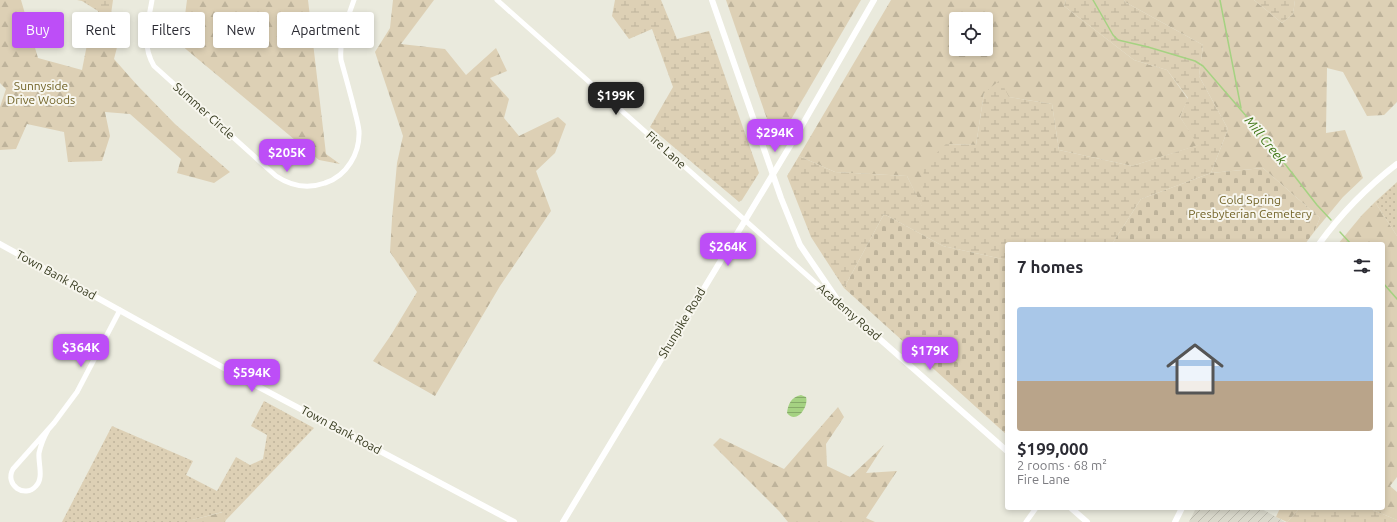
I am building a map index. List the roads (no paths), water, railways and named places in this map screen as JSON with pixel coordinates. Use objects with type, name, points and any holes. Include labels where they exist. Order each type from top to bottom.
[{"type":"street","name":"Summer Circle","points":[[152,0],[146,45],[150,60],[154,66],[276,176],[291,184],[309,186],[326,183],[340,174],[352,162],[358,146],[359,129],[340,51],[342,33],[354,0]]},
{"type":"street","name":"Fire Lane","points":[[497,0],[745,220]]},
{"type":"street","points":[[712,0],[773,174],[800,245],[841,305]]},
{"type":"street","name":"Shunpike Road","points":[[563,522],[773,174],[874,0]]},
{"type":"street","points":[[1321,242],[1356,200],[1397,164]]},
{"type":"street","name":"Academy Road","points":[[745,220],[1005,449]]},
{"type":"street","name":"Town Bank Road","points":[[0,244],[242,378],[514,522]]},
{"type":"street","points":[[48,430],[41,445],[39,455],[40,476],[38,483],[30,491],[19,489],[11,482],[11,472],[48,430],[77,392],[120,310]]},
{"type":"street","points":[[1026,522],[1035,510]]},
{"type":"street","points":[[1073,510],[1087,522]]},
{"type":"street","points":[[1175,522],[1181,510]]},
{"type":"waterway","points":[[1093,0],[1113,35],[1118,40],[1195,61],[1203,66],[1260,132],[1317,205],[1331,220]]},
{"type":"waterway","name":"Mill Creek","points":[[1220,0],[1241,108]]},
{"type":"waterway","name":"Mill Creek","points":[[1340,232],[1349,242]]},
{"type":"waterway","name":"Mill Creek","points":[[1385,285],[1397,299]]},
{"type":"park label","name":"Sunnyside Drive Woods","points":[[41,93]]},
{"type":"park label","name":"Cold Spring Presbyterian Cemetery","points":[[1250,207]]}]
